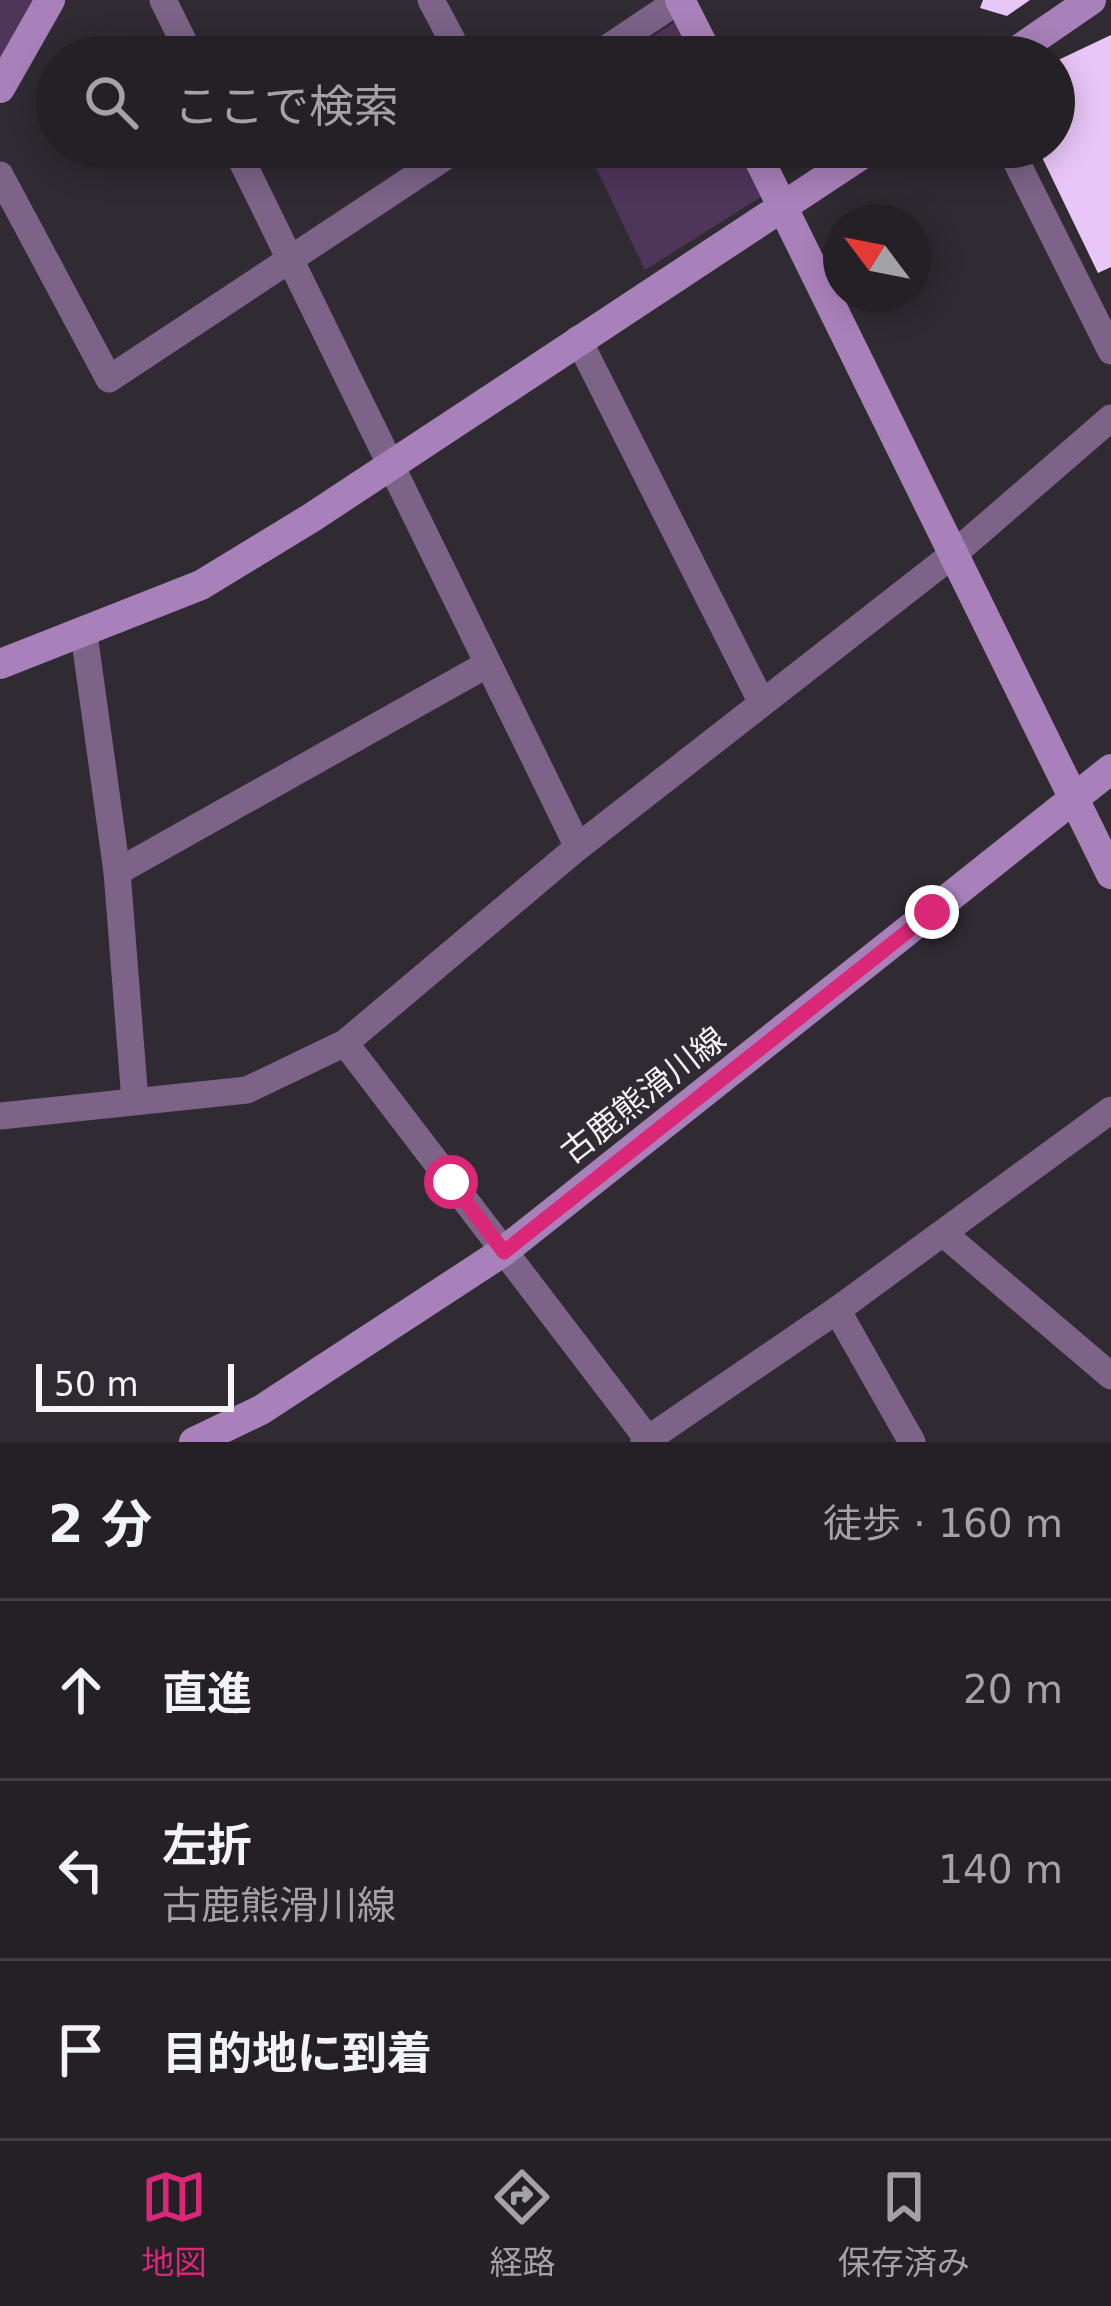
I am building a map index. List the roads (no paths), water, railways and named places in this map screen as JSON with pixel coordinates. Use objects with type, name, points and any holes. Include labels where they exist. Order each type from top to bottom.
[{"type":"street","points":[[0,88],[50,0]]},
{"type":"street","points":[[163,0],[181,36]]},
{"type":"street","points":[[430,0],[450,36]]},
{"type":"street","points":[[626,36],[680,0],[698,36]]},
{"type":"street","points":[[1039,36],[1091,0]]},
{"type":"street","points":[[245,168],[578,848]]},
{"type":"street","points":[[0,175],[109,379],[429,168]]},
{"type":"street","points":[[763,168],[1111,874]]},
{"type":"street","points":[[0,664],[201,585],[394,464],[841,168]]},
{"type":"street","points":[[1020,168],[1111,350]]},
{"type":"street","points":[[578,339],[760,701]]},
{"type":"street","points":[[0,1116],[247,1090],[345,1043],[760,701],[956,552],[1111,418]]},
{"type":"street","points":[[84,634],[117,872],[135,1101]]},
{"type":"street","points":[[117,872],[486,665]]},
{"type":"street","name":"古鹿熊滑川線","points":[[194,1442],[261,1410],[504,1252],[1111,770]]},
{"type":"street","points":[[345,1043],[647,1441],[944,1234],[1111,1110]]},
{"type":"street","points":[[944,1234],[1111,1376]]},
{"type":"street","points":[[837,1310],[912,1442]]}]
